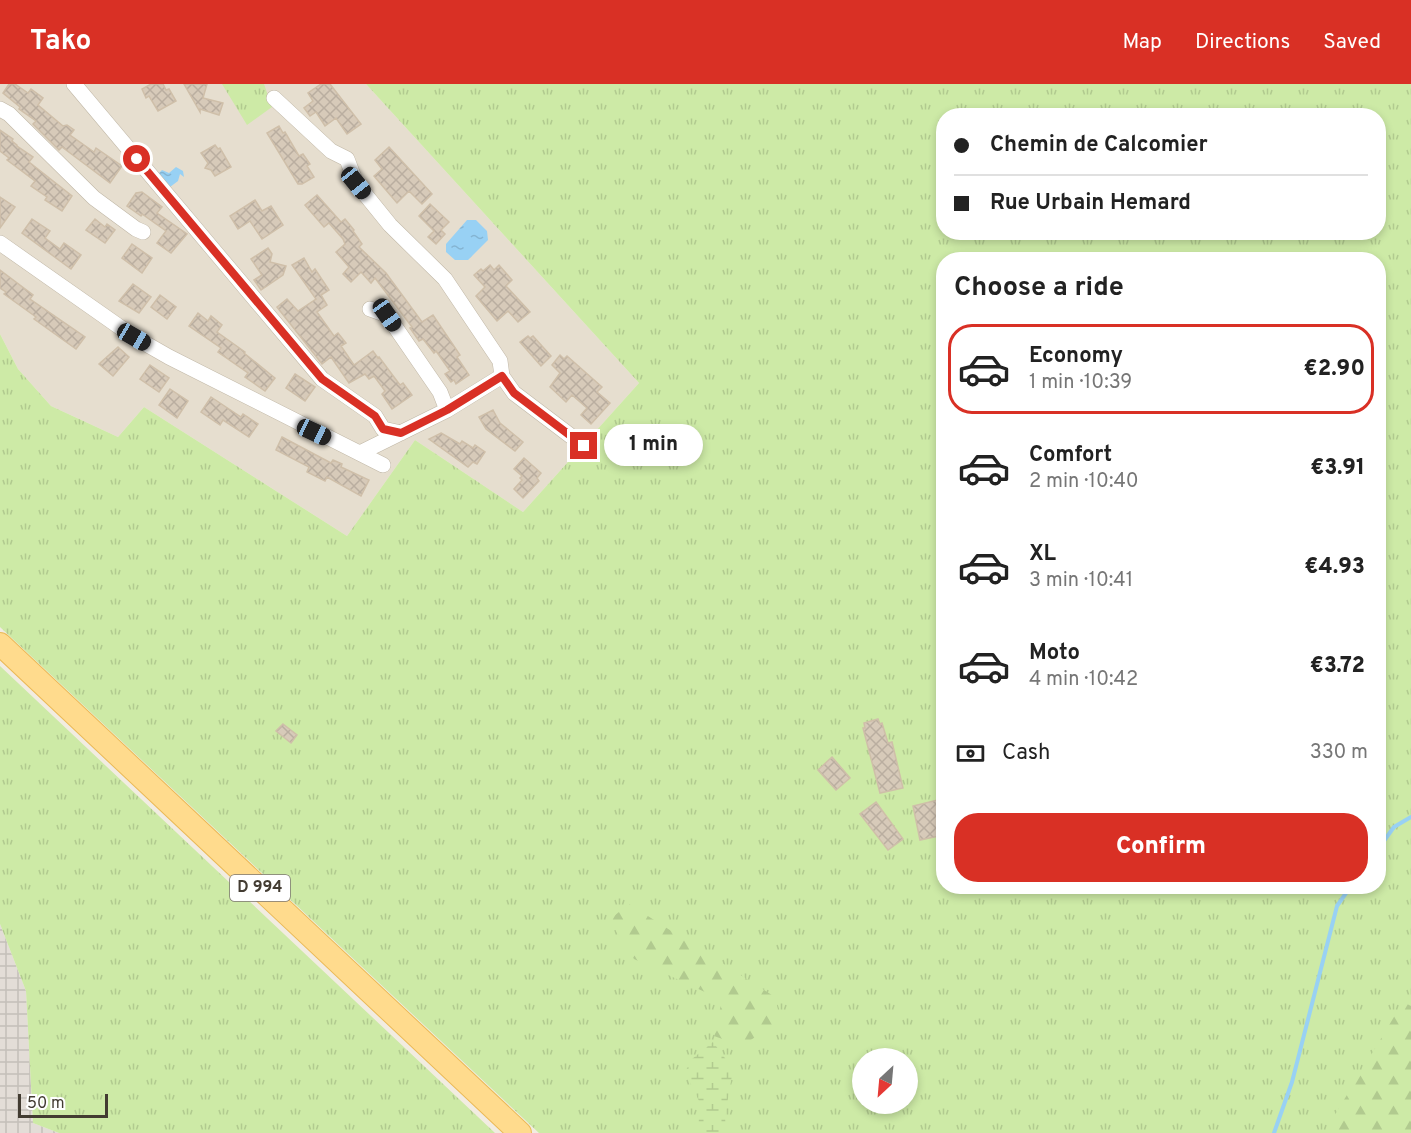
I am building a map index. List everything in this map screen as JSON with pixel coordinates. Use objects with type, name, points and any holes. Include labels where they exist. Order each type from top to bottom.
[{"type":"main road","name":"D 994","points":[[0,644],[520,1133]]},
{"type":"street","points":[[74,84],[322,379],[375,416],[383,429],[401,433]]},
{"type":"street","points":[[274,98],[331,152],[347,159],[356,183],[390,225],[444,279],[500,361],[502,376],[514,393],[584,446]]},
{"type":"street","points":[[0,109],[9,114],[94,198],[143,232]]},
{"type":"street","points":[[0,243],[125,331],[169,357],[384,465]]},
{"type":"street","points":[[370,309],[387,315],[440,392],[447,410]]},
{"type":"street","points":[[360,453],[447,410],[502,376]]},
{"type":"shaded area","points":[[0,84],[366,84],[639,383],[523,512],[415,440],[347,536],[144,407],[118,437],[51,406],[18,369],[0,334]]},
{"type":"shaded area","points":[[0,924],[26,991],[33,1123],[59,1133],[0,1133]]},
{"type":"green space","points":[[222,84],[264,84],[272,107],[247,125]]},
{"type":"green space","points":[[366,84],[1411,84],[1411,1133],[539,1133],[0,627],[0,334],[18,369],[51,406],[118,437],[144,407],[347,536],[415,440],[523,512],[639,383]]},
{"type":"green space","points":[[0,666],[495,1133],[59,1133],[33,1123],[26,991],[0,924]]},
{"type":"green space","points":[[629,904],[775,997],[782,1027],[764,1031],[742,1046],[714,1036],[722,1000],[634,959],[609,920]]},
{"type":"green space","points":[[1403,1002],[1411,1006],[1411,1133],[1324,1133]]},
{"type":"green space","points":[[713,1042],[733,1069],[725,1116],[726,1133],[698,1133],[700,1103],[685,1072],[692,1059]]},
{"type":"water","points":[[176,167],[183,171],[184,177],[180,174],[178,181],[170,187],[159,173],[162,170],[169,173]]},
{"type":"water","points":[[467,220],[476,220],[487,231],[488,240],[468,260],[455,260],[446,252],[446,244]]},
{"type":"building","points":[[9,84],[15,84],[28,93],[31,89],[43,98],[38,105],[63,126],[67,125],[74,130],[70,135],[94,152],[96,148],[122,166],[110,183],[62,147],[59,150],[33,124],[36,121],[19,109],[20,107],[3,93]]},
{"type":"building","points":[[151,84],[163,84],[176,101],[158,111],[149,96],[146,98],[142,89]]},
{"type":"building","points":[[184,84],[207,84],[203,98],[223,103],[219,115],[200,109],[200,112]]},
{"type":"building","points":[[321,84],[330,84],[361,124],[347,134],[336,118],[325,126],[316,112],[310,116],[304,108],[313,101],[308,93]]},
{"type":"building","points":[[279,126],[299,156],[303,154],[310,164],[307,166],[314,177],[302,184],[298,184],[267,133]]},
{"type":"building","points":[[0,130],[33,157],[29,162],[72,196],[62,211],[45,200],[47,197],[31,186],[35,181],[7,160],[9,158],[0,151]]},
{"type":"building","points":[[215,145],[218,149],[220,148],[231,167],[215,176],[211,170],[205,168],[208,163],[201,153]]},
{"type":"building","points":[[389,147],[432,194],[422,204],[409,191],[397,203],[374,176],[382,169],[375,160]]},
{"type":"building","points":[[142,192],[162,207],[157,213],[187,234],[171,253],[157,243],[166,231],[127,206],[136,193]]},
{"type":"building","points":[[317,195],[341,222],[345,219],[362,244],[359,247],[386,273],[422,322],[433,315],[460,355],[457,357],[469,375],[456,384],[454,380],[451,382],[445,374],[450,371],[436,351],[434,353],[423,339],[419,341],[410,328],[412,327],[375,278],[371,283],[361,272],[351,282],[343,274],[349,267],[336,252],[345,244],[343,239],[329,223],[324,227],[305,205]]},
{"type":"building","points":[[0,197],[15,207],[0,228]]},
{"type":"building","points":[[255,200],[262,211],[271,206],[283,225],[262,239],[250,221],[238,229],[230,216]]},
{"type":"building","points":[[430,204],[449,222],[441,230],[445,234],[436,244],[428,237],[434,231],[419,216]]},
{"type":"building","points":[[32,219],[50,231],[45,238],[60,249],[64,243],[81,255],[71,269],[22,233]]},
{"type":"building","points":[[95,219],[105,227],[107,224],[115,230],[105,243],[86,230]]},
{"type":"building","points":[[132,244],[152,258],[142,273],[122,258]]},
{"type":"building","points":[[268,248],[272,254],[270,262],[286,266],[283,275],[261,290],[254,280],[262,275],[251,259]]},
{"type":"building","points":[[304,258],[312,272],[315,269],[329,290],[321,295],[327,305],[317,312],[334,336],[338,333],[346,343],[341,346],[354,365],[373,351],[400,385],[403,383],[412,395],[392,409],[382,394],[385,391],[374,376],[369,379],[365,374],[349,383],[331,357],[322,364],[277,307],[287,299],[298,311],[316,299],[292,265]]},
{"type":"building","points":[[490,265],[494,270],[499,265],[512,280],[506,286],[530,312],[518,322],[508,311],[497,321],[476,296],[485,287],[474,275]]},
{"type":"building","points":[[0,270],[33,295],[30,299],[85,337],[76,349],[4,294],[6,292],[0,288]]},
{"type":"building","points":[[133,284],[151,297],[139,313],[119,301]]},
{"type":"building","points":[[160,295],[176,307],[167,319],[151,307]]},
{"type":"building","points":[[198,313],[208,321],[211,316],[222,325],[217,332],[275,378],[265,391],[245,377],[248,373],[218,352],[221,348],[189,326]]},
{"type":"building","points":[[528,336],[530,338],[533,336],[551,356],[541,366],[520,342]]},
{"type":"building","points":[[118,347],[129,357],[113,376],[99,364]]},
{"type":"building","points":[[560,355],[564,359],[567,356],[602,387],[597,392],[610,403],[591,424],[581,415],[587,408],[572,395],[566,402],[550,387],[560,373],[552,365]]},
{"type":"building","points":[[150,365],[169,378],[159,392],[140,379]]},
{"type":"building","points":[[295,374],[315,387],[305,401],[286,388]]},
{"type":"building","points":[[170,389],[188,401],[177,418],[159,405]]},
{"type":"building","points":[[211,397],[241,417],[243,414],[258,424],[249,437],[223,420],[220,425],[201,412]]},
{"type":"building","points":[[493,410],[500,423],[523,442],[515,451],[486,429],[479,417]]},
{"type":"building","points":[[441,433],[460,444],[462,441],[473,448],[475,445],[485,452],[477,464],[473,462],[468,467],[429,439]]},
{"type":"building","points":[[282,437],[331,463],[333,460],[342,464],[341,467],[369,480],[361,496],[327,477],[325,481],[307,472],[309,467],[276,450]]},
{"type":"building","points":[[524,458],[541,473],[537,478],[539,481],[523,498],[514,489],[522,480],[520,478],[522,476],[514,469]]},
{"type":"building","points":[[878,719],[880,724],[882,723],[888,743],[892,742],[903,788],[880,793],[863,728],[865,728],[864,723]]},
{"type":"building","points":[[283,724],[297,735],[291,743],[276,731]]},
{"type":"building","points":[[832,757],[850,778],[836,790],[818,770]]},
{"type":"building","points":[[936,800],[936,837],[920,840],[913,806]]},
{"type":"building","points":[[876,802],[903,839],[888,850],[860,814]]},
{"type":"waterway","points":[[1386,838],[1394,827],[1411,817]]},
{"type":"waterway","points":[[1274,1133],[1292,1082],[1337,906],[1345,894]]},
{"type":"route","points":[[137,159],[322,379],[375,416],[383,429],[401,433],[447,410],[502,376],[514,393],[584,446]]}]
